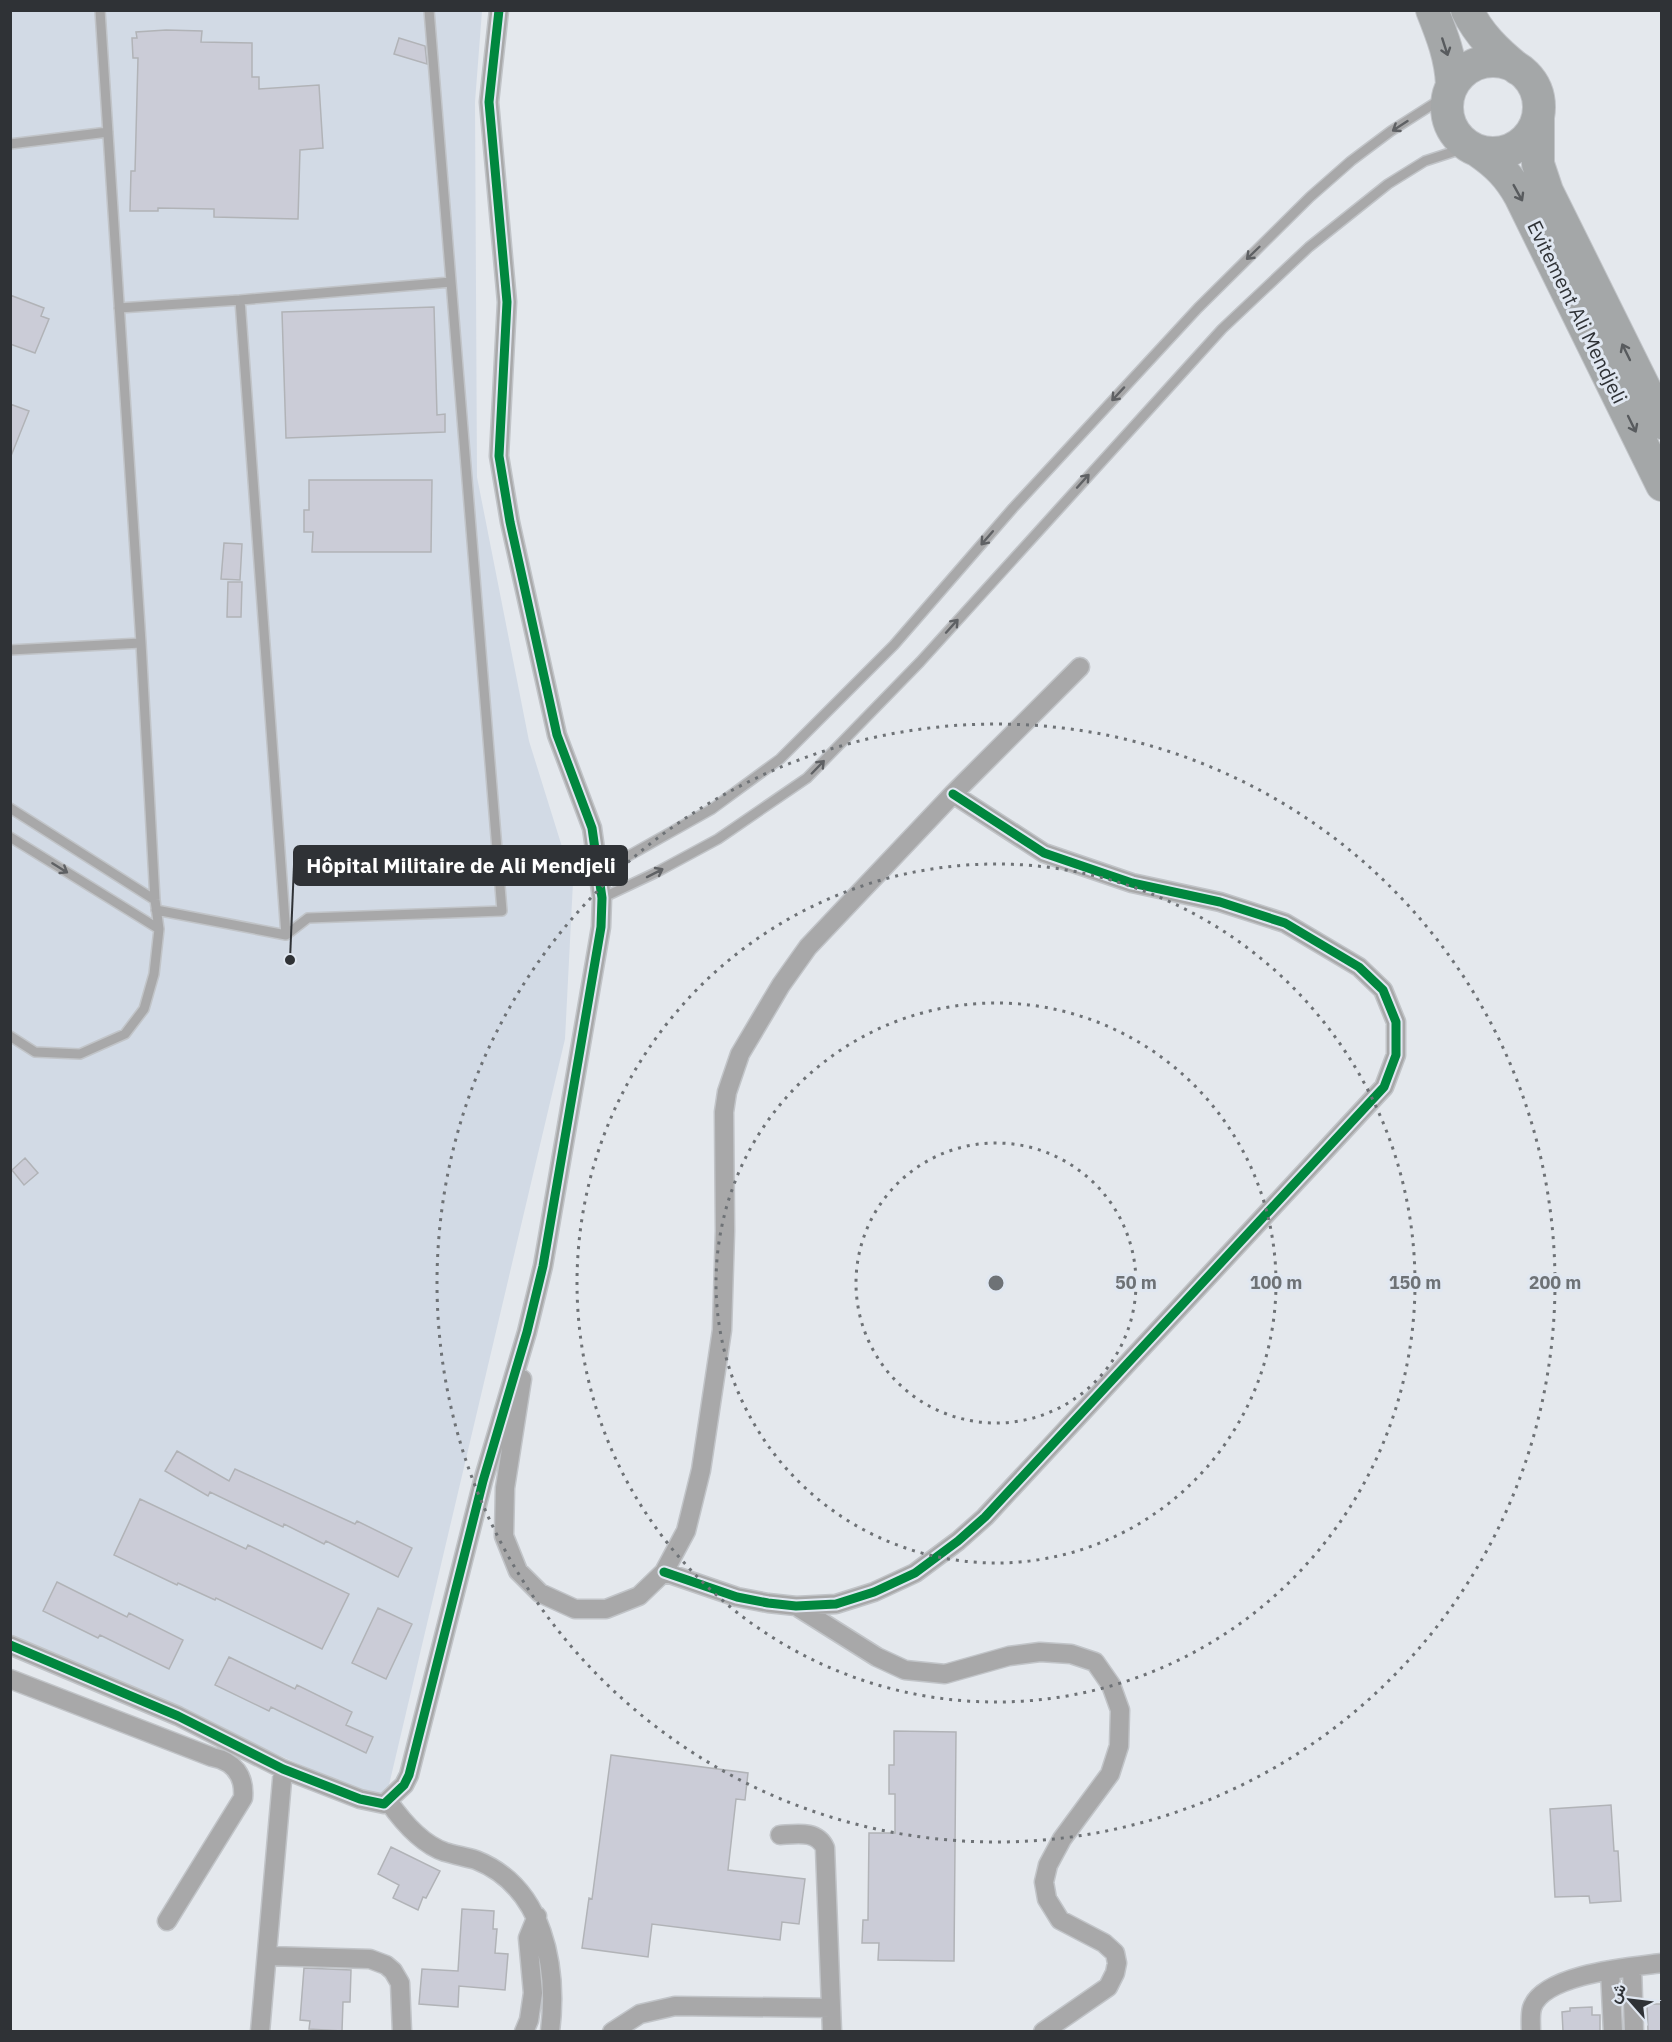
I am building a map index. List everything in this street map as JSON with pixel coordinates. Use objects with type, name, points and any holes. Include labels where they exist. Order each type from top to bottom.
[{"type":"highway","points":[[1432,10],[1446,46],[1451,67],[1451,89],[1447,109],[1449,124],[1457,137],[1473,149],[1493,154],[1508,151],[1522,143],[1532,132],[1538,117],[1539,103],[1536,90],[1528,78],[1496,52],[1483,37],[1467,10]]},
{"type":"highway","points":[[1451,89],[1462,73],[1475,65],[1490,61],[1505,63],[1519,69]]},
{"type":"highway","name":"Evitement Ali Mendjeli","points":[[1538,117],[1538,164],[1547,191],[1662,423]]},
{"type":"highway","name":"Evitement Ali Mendjeli","points":[[1473,149],[1495,163],[1509,177],[1520,196],[1662,485]]},
{"type":"street","points":[[10,1645],[178,1716],[283,1769],[360,1799],[384,1804],[404,1785],[409,1775],[483,1481],[527,1332],[543,1266],[601,927],[602,898],[592,828],[557,735],[510,522],[499,456],[507,302],[489,102],[499,10]]},
{"type":"street","points":[[527,1332],[519,1405],[505,1488],[504,1536],[518,1571],[540,1593],[575,1609],[606,1609],[639,1596],[664,1572],[686,1531],[699,1480],[722,1330],[725,1231],[724,1112],[732,1072],[740,1054],[774,996],[808,947],[953,794],[1080,667]]},
{"type":"street","points":[[664,1572],[737,1597],[796,1606],[836,1604],[874,1592],[915,1573],[958,1541],[985,1517],[1384,1087],[1396,1055],[1396,1022],[1383,990],[1359,966],[1285,923],[1220,902],[1132,883],[1044,853],[953,794]]},
{"type":"street","points":[[796,1606],[878,1657],[905,1670],[945,1674],[1009,1656],[1040,1652],[1071,1654],[1095,1662],[1111,1685],[1120,1710],[1119,1746],[1110,1774],[1062,1839],[1048,1865],[1044,1882],[1047,1899],[1060,1920],[1104,1943],[1115,1953],[1117,1963],[1108,1988],[1043,2031]]},
{"type":"street","points":[[10,1679],[222,1758],[237,1770],[244,1788],[243,1798],[167,1921]]},
{"type":"street","points":[[260,2031],[283,1769]]},
{"type":"street","points":[[388,1801],[402,1821],[415,1833],[442,1851],[477,1861],[520,1890],[537,1916],[548,1950],[552,2011],[550,2031]]},
{"type":"street","points":[[780,1834],[813,1835],[825,1848],[832,2031]]},
{"type":"street","points":[[524,2031],[529,2020],[533,1993],[528,1938],[537,1916]]},
{"type":"street","points":[[268,1956],[370,1959],[386,1965],[393,1971],[400,1983],[402,2031]]},
{"type":"street","points":[[1531,2031],[1533,2007],[1543,1993],[1561,1983],[1610,1970],[1662,1963]]},
{"type":"street","points":[[1632,1967],[1634,2031]]},
{"type":"street","points":[[1610,1970],[1613,2031]]},
{"type":"street","points":[[612,2031],[640,2014],[675,2006],[831,2008]]},
{"type":"lane","points":[[10,1036],[35,1052],[80,1054],[125,1035],[144,1010],[154,974],[159,929],[100,10]]},
{"type":"lane","points":[[286,935],[308,918],[502,911],[429,10]]},
{"type":"lane","points":[[598,873],[712,809],[780,759],[894,645],[1013,508],[1198,308],[1310,197],[1351,161],[1451,89]]},
{"type":"lane","points":[[10,144],[108,132]]},
{"type":"lane","points":[[602,898],[718,839],[807,778],[920,662],[1222,328],[1309,247],[1388,184],[1425,160],[1473,149]]},
{"type":"lane","points":[[119,308],[451,282]]},
{"type":"lane","points":[[240,300],[286,935]]},
{"type":"lane","points":[[10,650],[141,643]]},
{"type":"lane","points":[[10,808],[156,905],[286,935]]},
{"type":"lane","points":[[10,837],[159,929]]},
{"type":"shaded area","points":[[11,11],[482,11],[475,102],[477,477],[529,741],[573,882],[565,1039],[385,1802],[11,1637]]},
{"type":"building","points":[[202,31],[201,42],[252,43],[252,77],[259,77],[259,89],[319,85],[323,148],[300,150],[298,219],[214,217],[214,209],[158,208],[158,211],[130,211],[131,171],[135,171],[138,58],[133,58],[132,38],[137,38],[136,32]]},
{"type":"building","points":[[399,38],[425,46],[427,64],[394,54]]},
{"type":"building","points":[[10,295],[44,308],[41,316],[49,319],[35,353],[10,344]]},
{"type":"building","points":[[434,307],[437,415],[445,414],[445,432],[286,438],[282,312]]},
{"type":"building","points":[[10,404],[29,411],[11,456],[10,455]]},
{"type":"building","points":[[309,480],[432,480],[431,552],[312,552],[313,532],[304,532],[304,510],[309,510]]},
{"type":"building","points":[[224,543],[242,544],[240,580],[221,579]]},
{"type":"building","points":[[228,582],[242,582],[241,617],[227,617]]},
{"type":"building","points":[[25,1158],[38,1173],[24,1185],[12,1170]]},
{"type":"building","points":[[177,1451],[229,1481],[235,1469],[355,1524],[357,1521],[412,1548],[398,1577],[326,1541],[324,1544],[284,1524],[283,1527],[210,1492],[208,1496],[165,1471]]},
{"type":"building","points":[[140,1499],[246,1549],[248,1545],[349,1594],[322,1649],[216,1598],[215,1600],[178,1583],[177,1585],[114,1555]]},
{"type":"building","points":[[57,1582],[127,1617],[129,1613],[183,1640],[169,1669],[100,1635],[98,1638],[43,1611]]},
{"type":"building","points":[[378,1608],[412,1624],[386,1679],[352,1663]]},
{"type":"building","points":[[229,1657],[295,1689],[297,1685],[352,1712],[346,1725],[373,1737],[366,1753],[271,1707],[269,1711],[215,1685]]},
{"type":"building","points":[[894,1731],[956,1732],[954,1961],[878,1960],[879,1943],[862,1943],[863,1920],[868,1920],[869,1833],[895,1833],[895,1794],[889,1794],[889,1765],[894,1765]]},
{"type":"building","points":[[611,1755],[748,1773],[745,1800],[736,1799],[728,1870],[805,1879],[799,1924],[782,1922],[780,1940],[652,1924],[648,1957],[582,1948],[589,1898],[592,1899]]},
{"type":"building","points":[[1611,1805],[1614,1851],[1618,1851],[1621,1901],[1590,1903],[1589,1896],[1555,1897],[1550,1809]]},
{"type":"building","points":[[391,1847],[440,1871],[426,1898],[423,1897],[418,1910],[393,1898],[399,1885],[378,1874]]},
{"type":"building","points":[[462,1909],[494,1911],[493,1929],[497,1929],[495,1953],[508,1954],[505,1990],[459,1986],[458,2007],[419,2004],[422,1969],[458,1971]]},
{"type":"building","points":[[304,1968],[351,1970],[350,2002],[343,2002],[342,2031],[309,2029],[310,2021],[300,2020]]},
{"type":"building","points":[[1647,2004],[1662,2004],[1662,2031],[1648,2031]]},
{"type":"building","points":[[1592,2007],[1592,2015],[1600,2015],[1600,2031],[1563,2031],[1562,2012],[1570,2011],[1570,2008]]},
{"type":"cycle path","points":[[10,1645],[178,1716],[283,1769],[360,1799],[384,1804],[404,1785],[409,1775],[483,1481],[527,1332],[543,1266],[601,927],[602,898],[592,828],[557,735],[510,522],[499,456],[507,302],[489,102],[499,10]]},
{"type":"cycle path","points":[[664,1572],[737,1597],[796,1606],[836,1604],[874,1592],[915,1573],[958,1541],[985,1517],[1384,1087],[1396,1055],[1396,1022],[1383,990],[1359,967],[1285,923],[1220,902],[1132,883],[1044,853],[953,794]]},
{"type":"place","name":"Hôpital Militaire de Ali Mendjeli","points":[[290,960]]}]
